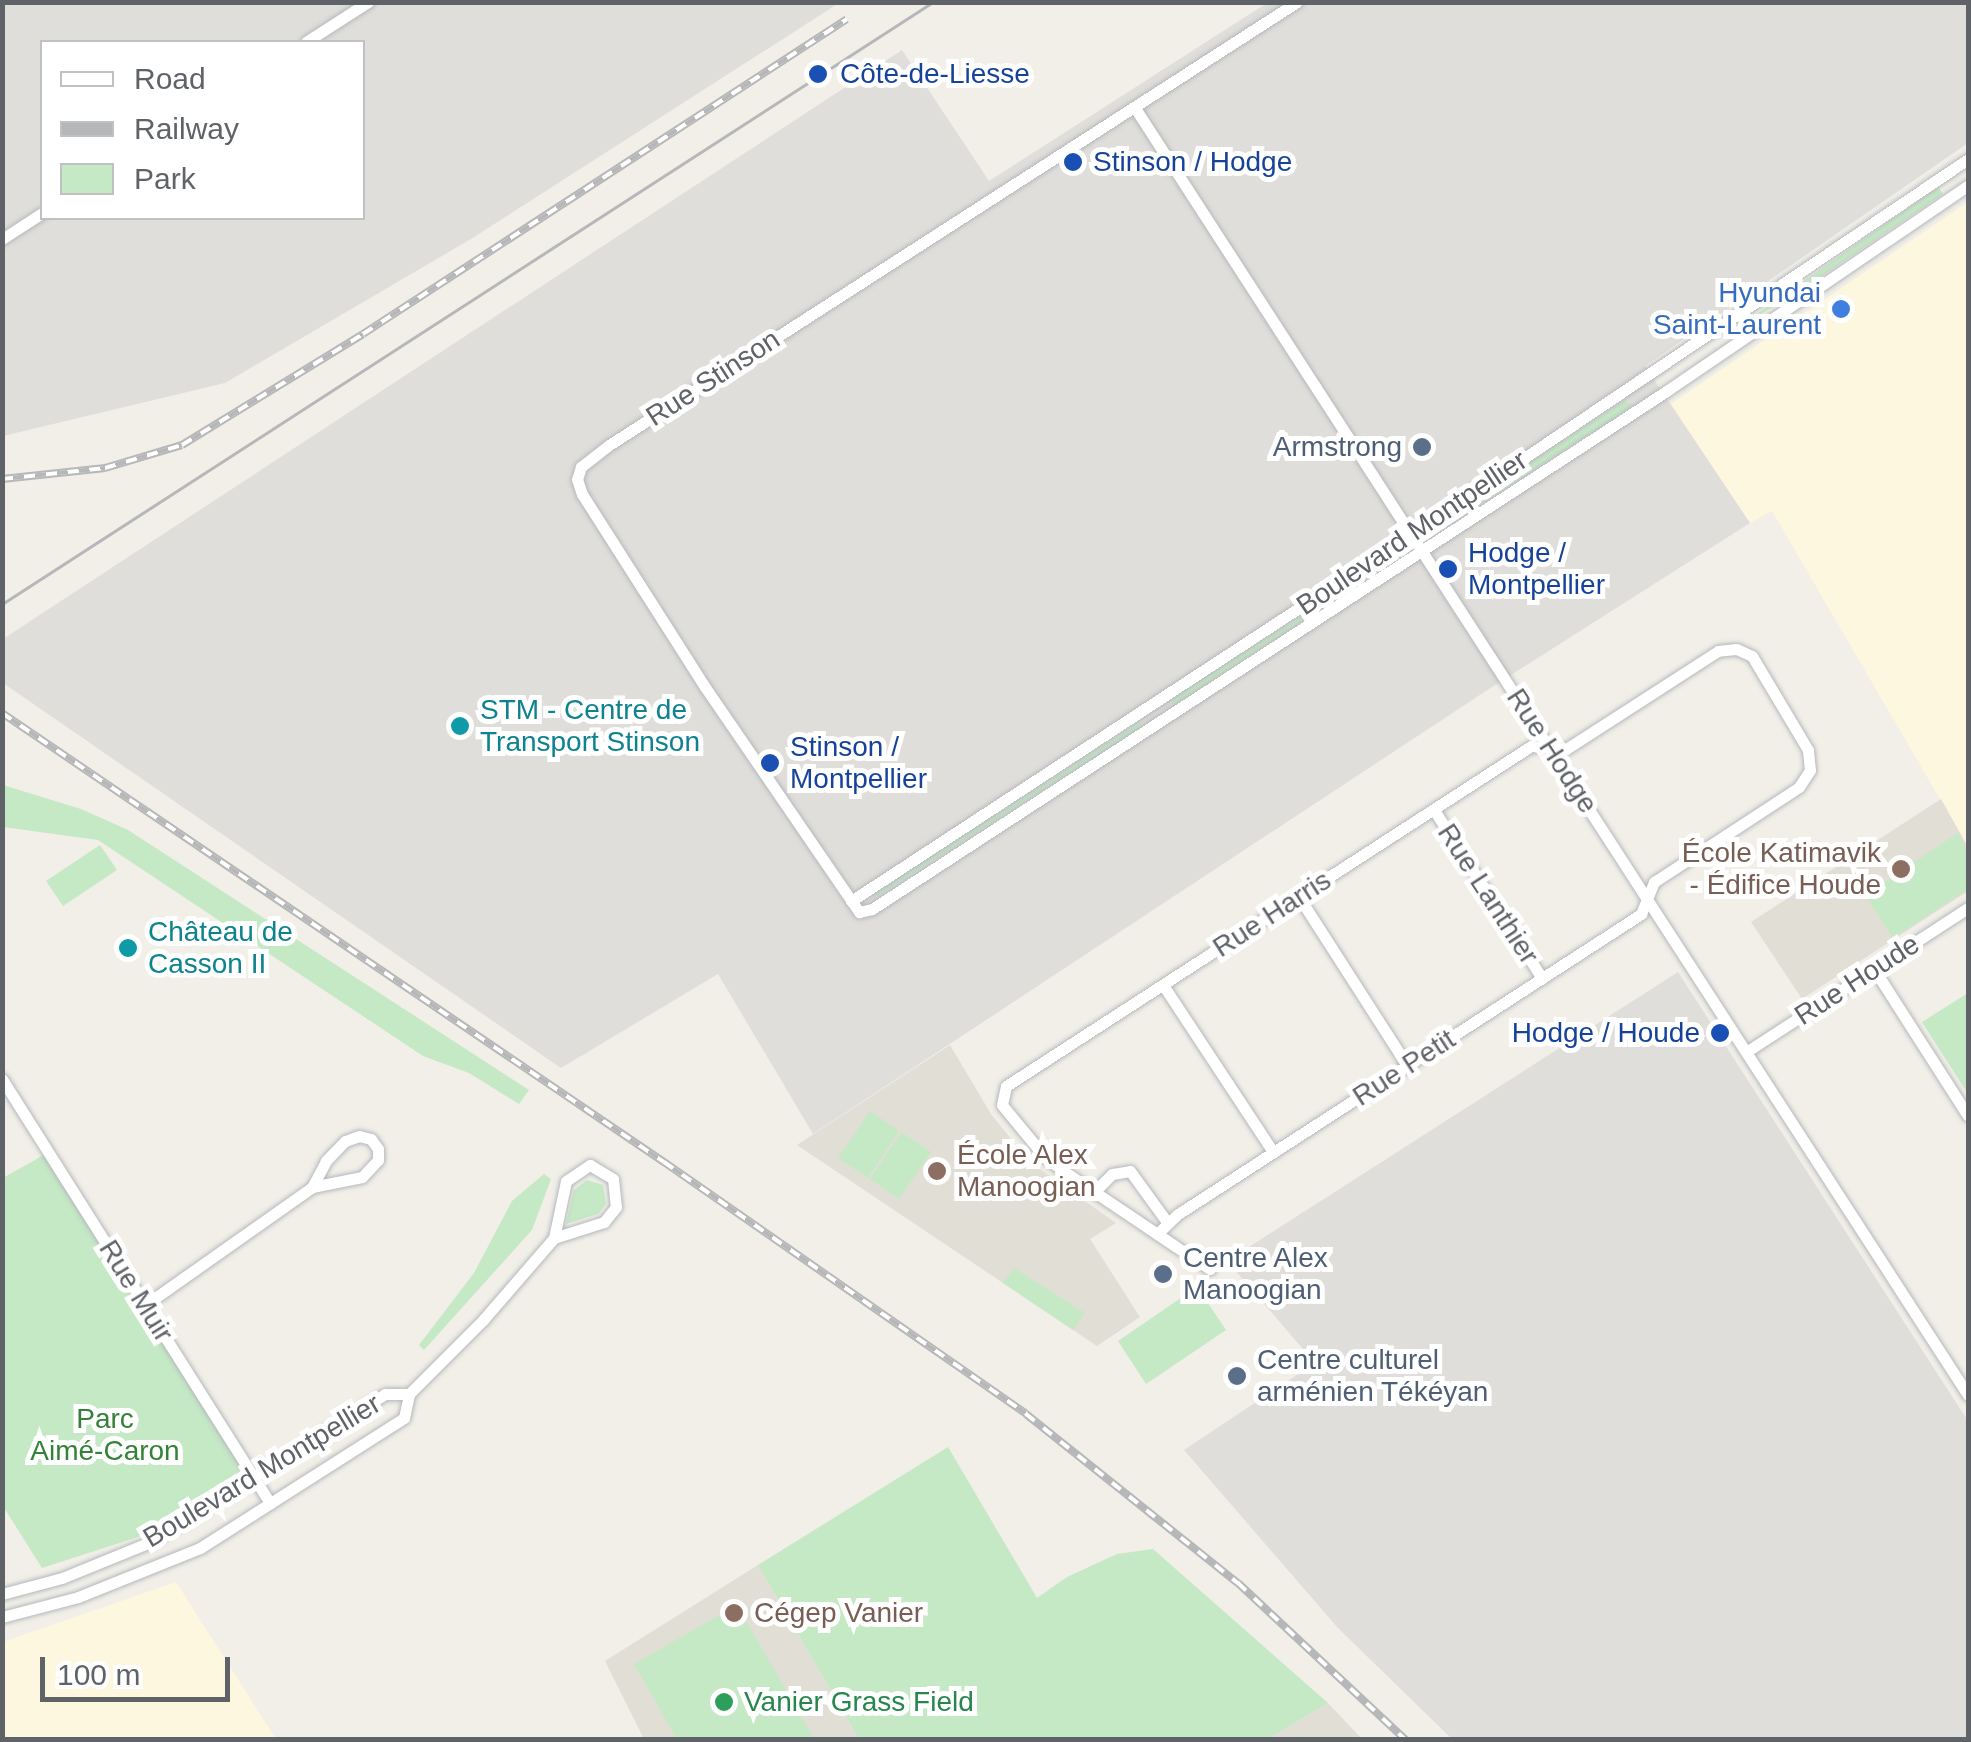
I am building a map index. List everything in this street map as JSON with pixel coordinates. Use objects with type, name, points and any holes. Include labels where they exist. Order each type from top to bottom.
[{"type":"street","points":[[309,40],[368,2]]},
{"type":"street","name":"Rue Stinson","points":[[864,912],[851,901],[705,688],[580,493],[578,474],[594,454],[1297,2]]},
{"type":"street","name":"Rue Hodge","points":[[1134,108],[1968,1395]]},
{"type":"street","name":"Boulevard Montpellier","points":[[851,901],[1411,533],[1968,159]]},
{"type":"street","name":"Boulevard Montpellier","points":[[864,912],[1681,382],[1968,184]]},
{"type":"street","points":[[2,239],[40,215]]},
{"type":"street","name":"Rue Harris","points":[[1094,1192],[1038,1150],[1004,1108],[1001,1095],[1011,1082],[1531,746],[1566,748],[1718,651],[1740,650],[1758,664],[1808,750],[1808,775],[1792,792],[1654,882],[1647,899]]},
{"type":"street","name":"Rue Lanthier","points":[[1434,810],[1542,978]]},
{"type":"street","points":[[1299,897],[1408,1065]]},
{"type":"street","name":"Rue Petit","points":[[1157,1234],[1167,1222],[1641,914],[1647,899]]},
{"type":"street","name":"Rue Houde","points":[[1746,1052],[1968,908]]},
{"type":"street","points":[[1874,969],[1968,1116]]},
{"type":"street","points":[[1164,985],[1273,1152]]},
{"type":"street","name":"Rue Muir","points":[[2,1079],[270,1503]]},
{"type":"street","points":[[146,1305],[312,1187],[362,1177],[378,1160],[378,1150],[371,1140],[359,1136],[345,1141],[326,1161],[312,1187]]},
{"type":"street","name":"Boulevard Montpellier","points":[[2,1617],[78,1597],[200,1548],[404,1418],[409,1394],[483,1320],[554,1238],[594,1226],[611,1215],[617,1188],[608,1172],[590,1165],[570,1176],[559,1199],[554,1238]]},
{"type":"street","points":[[1167,1222],[1130,1171],[1107,1177],[1094,1192],[1210,1270]]},
{"type":"street","name":"Boulevard Montpellier","points":[[2,1594],[62,1578],[150,1542],[385,1394],[409,1394]]},
{"type":"shaded area","points":[[1967,2],[1968,143],[1645,366],[1750,523],[1492,687],[813,1134],[718,974],[561,1068],[3,683],[3,639],[902,50],[989,181],[1267,3]]},
{"type":"shaded area","points":[[2,3],[839,3],[471,239],[225,383],[3,436]]},
{"type":"shaded area","points":[[1968,202],[1968,847],[1772,511],[1750,523],[1671,404]]},
{"type":"shaded area","name":"École Katimavik - Édifice Houde","points":[[1941,799],[1968,847],[1968,891],[1802,999],[1751,922]]},
{"type":"shaded area","points":[[1678,972],[1968,1421],[1968,1739],[1452,1739],[1338,1628],[1184,1450],[1315,1363],[1227,1261]]},
{"type":"shaded area","name":"École Alex Manoogian","points":[[950,1045],[991,1114],[1030,1162],[1116,1223],[1090,1239],[1140,1317],[1097,1346],[797,1145]]},
{"type":"shaded area","name":"Cégep Vanier","points":[[758,1565],[859,1739],[644,1739],[605,1661]]},
{"type":"shaded area","points":[[176,1582],[276,1739],[3,1739],[3,1642]]},
{"type":"shaded area","points":[[1328,1703],[1362,1739],[1268,1739]]},
{"type":"green space","points":[[1938,187],[1943,194],[1797,293],[1734,330]]},
{"type":"green space","points":[[1625,401],[1631,404],[1630,408],[1446,526],[1440,525],[1444,518]]},
{"type":"green space","points":[[1395,550],[1403,555],[1173,706],[1171,702],[1180,691],[1296,620],[1294,617]]},
{"type":"green space","points":[[1140,722],[1142,727],[874,898],[873,893]]},
{"type":"green space","points":[[3,785],[81,809],[128,830],[529,1090],[519,1104],[469,1073],[423,1056],[98,840],[3,827]]},
{"type":"green space","points":[[1958,833],[1968,852],[1968,889],[1893,938],[1865,895]]},
{"type":"green space","points":[[100,845],[117,870],[63,906],[46,881]]},
{"type":"green space","points":[[1968,993],[1968,1094],[1922,1022]]},
{"type":"green space","points":[[870,1111],[899,1131],[868,1178],[838,1158]]},
{"type":"green space","points":[[901,1132],[931,1152],[899,1199],[870,1179]]},
{"type":"green space","name":"Parc Aimé-Caron","points":[[49,1152],[254,1476],[184,1522],[42,1568],[3,1506],[3,1178]]},
{"type":"green space","points":[[544,1174],[551,1179],[532,1230],[424,1350],[419,1345],[474,1273],[512,1201]]},
{"type":"green space","points":[[587,1180],[603,1185],[606,1204],[598,1214],[566,1224],[574,1190]]},
{"type":"green space","points":[[1014,1268],[1085,1313],[1073,1330],[1003,1283]]},
{"type":"green space","points":[[1197,1287],[1226,1330],[1146,1384],[1118,1341]]},
{"type":"green space","points":[[948,1447],[1037,1598],[1067,1577],[1117,1554],[1153,1549],[1328,1703],[1268,1739],[859,1739],[758,1565]]},
{"type":"green space","name":"Vanier Grass Field","points":[[737,1605],[814,1739],[677,1739],[634,1664]]},
{"type":"tram line","points":[[2,604],[933,2]]},
{"type":"railway","points":[[2,479],[105,468],[182,445],[363,334],[847,19]]},
{"type":"railway","points":[[2,713],[664,1162],[1026,1414],[1238,1583],[1406,1740]]},
{"type":"place","name":"Côte-de-Liesse","points":[[818,74]]},
{"type":"place","name":"Stinson / Hodge","points":[[1073,162]]},
{"type":"place","name":"Hyundai Saint-Laurent","points":[[1841,309]]},
{"type":"place","name":"Armstrong","points":[[1422,447]]},
{"type":"place","name":"Hodge / Montpellier","points":[[1448,569]]},
{"type":"place","name":"STM - Centre de Transport Stinson","points":[[460,726]]},
{"type":"place","name":"Stinson / Montpellier","points":[[770,763]]},
{"type":"place","name":"École Katimavik - Édifice Houde","points":[[1901,869]]},
{"type":"place","name":"Château de Casson II","points":[[128,948]]},
{"type":"place","name":"Hodge / Houde","points":[[1720,1033]]},
{"type":"place","name":"École Alex Manoogian","points":[[937,1171]]},
{"type":"place","name":"Centre Alex Manoogian","points":[[1163,1274]]},
{"type":"place","name":"Centre culturel arménien Tékéyan","points":[[1237,1376]]},
{"type":"place","name":"Cégep Vanier","points":[[734,1613]]},
{"type":"place","name":"Vanier Grass Field","points":[[724,1702]]}]
